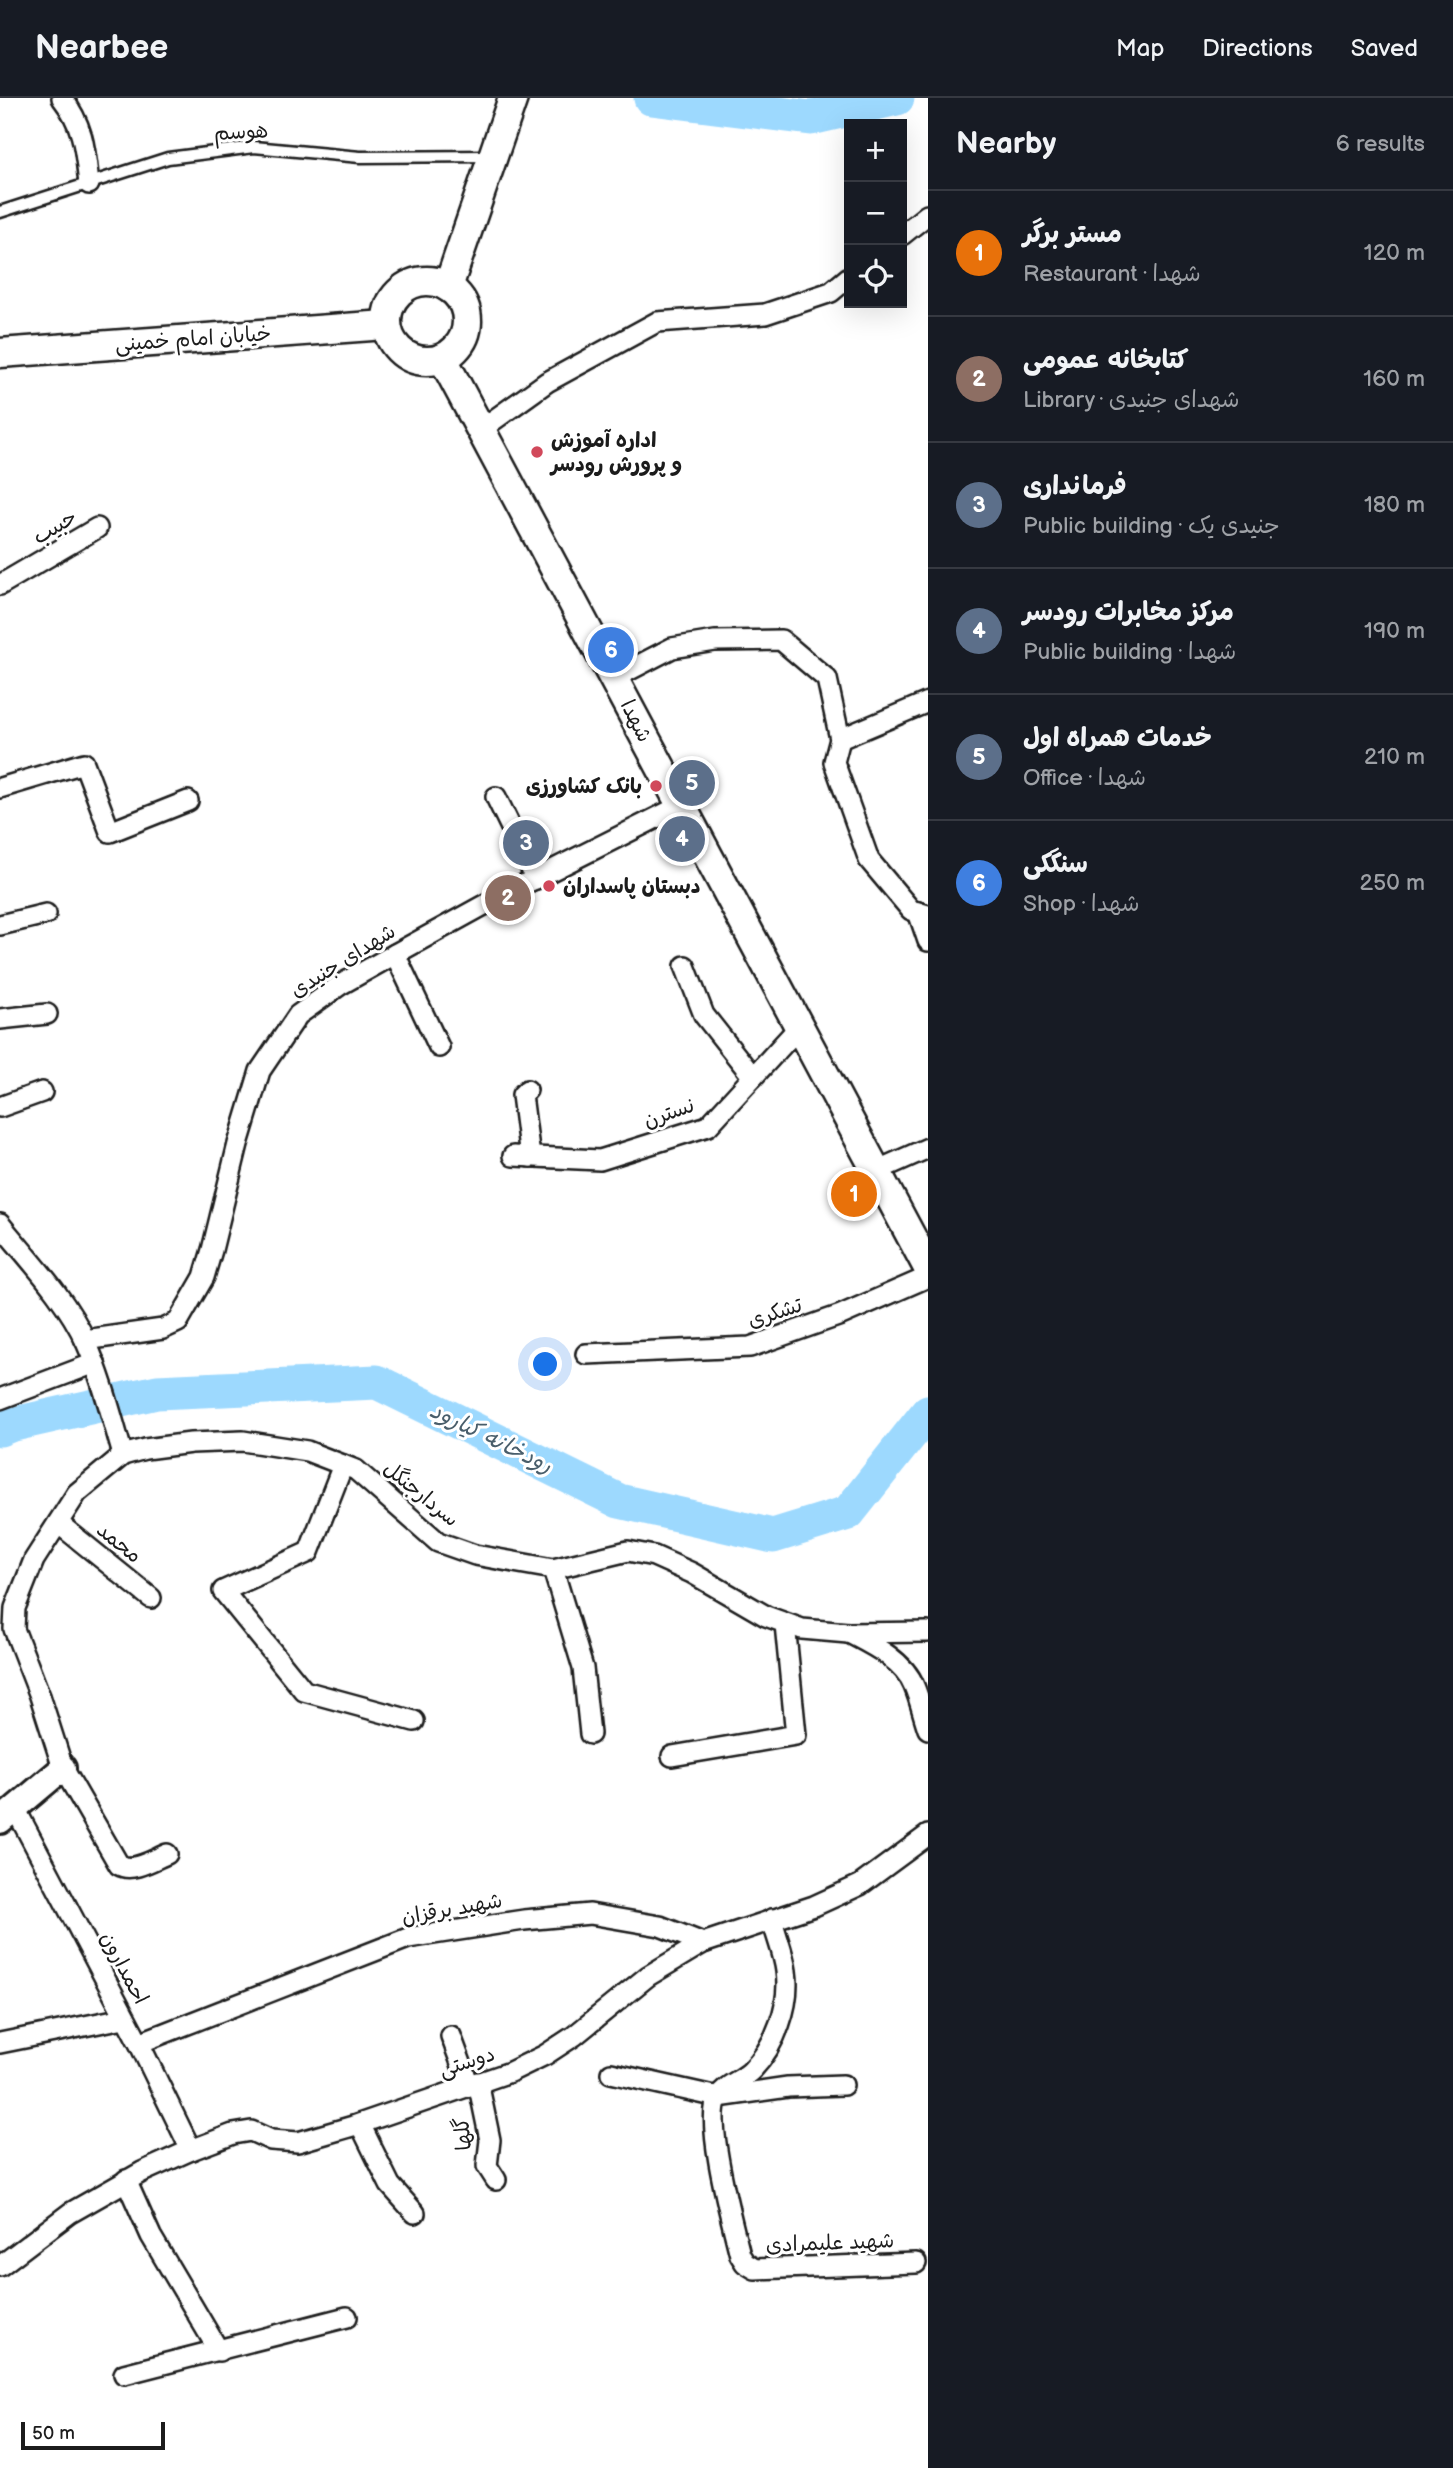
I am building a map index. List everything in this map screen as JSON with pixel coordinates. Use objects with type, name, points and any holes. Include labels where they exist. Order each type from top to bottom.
[{"type":"main road","points":[[448,286],[512,100]]},
{"type":"main road","points":[[424,281],[448,286],[465,306],[468,318],[462,343],[443,359],[417,361],[406,356],[396,348],[386,325],[392,300],[400,290],[424,281]]},
{"type":"main road","name":"خیابان امام خمینی","points":[[0,353],[386,325]]},
{"type":"main road","name":"شهدا","points":[[443,359],[928,1268]]},
{"type":"street","points":[[62,98],[74,113],[82,130],[89,184]]},
{"type":"street","points":[[907,231],[927,215]]},
{"type":"street","points":[[480,430],[547,383],[657,322],[765,314],[831,292],[844,281]]},
{"type":"street","name":"حبیب","points":[[0,585],[97,528]]},
{"type":"street","points":[[614,678],[672,648],[715,641],[781,640],[827,679],[840,739],[834,762],[869,860],[911,910],[923,914],[928,941]]},
{"type":"street","points":[[840,739],[928,702]]},
{"type":"street","points":[[0,788],[84,763],[110,832],[188,801]]},
{"type":"street","points":[[496,797],[536,879]]},
{"type":"street","name":"شهدای جنیدی","points":[[85,1340],[163,1329],[178,1322],[204,1277],[260,1071],[298,1015],[340,985],[395,954],[680,806]]},
{"type":"street","points":[[0,925],[46,914]]},
{"type":"street","points":[[395,954],[439,1047]]},
{"type":"street","points":[[685,966],[704,1015],[753,1077]]},
{"type":"street","points":[[0,1019],[47,1014]]},
{"type":"street","name":"نسترن","points":[[527,1090],[522,1096],[521,1157],[600,1160],[708,1126],[799,1027]]},
{"type":"street","points":[[0,1107],[42,1092]]},
{"type":"street","points":[[876,1171],[928,1148]]},
{"type":"street","points":[[0,1224],[64,1304],[85,1340],[123,1455]]},
{"type":"street","name":"تشکری","points":[[586,1354],[750,1347],[841,1315],[928,1277]]},
{"type":"street","points":[[0,1399],[97,1370]]},
{"type":"street","name":"سردارجنگل","points":[[7,1636],[34,1560],[77,1493],[123,1455],[191,1443],[243,1441],[307,1451],[356,1470],[438,1542],[475,1555],[553,1569],[628,1551],[654,1556],[692,1573],[766,1616],[802,1629],[848,1633],[928,1632]]},
{"type":"street","points":[[343,1465],[309,1552],[223,1591],[304,1691],[414,1721]]},
{"type":"street","name":"محمد","points":[[58,1523],[151,1598]]},
{"type":"street","points":[[553,1569],[583,1668],[590,1734]]},
{"type":"street","points":[[672,1756],[796,1735],[785,1624]]},
{"type":"street","points":[[848,1633],[880,1650],[907,1673],[914,1685],[928,1730]]},
{"type":"street","points":[[7,1636],[40,1696],[62,1769],[119,1865],[131,1868],[167,1854]]},
{"type":"street","points":[[8,1815],[62,1769]]},
{"type":"street","name":"احمدارون","points":[[8,1815],[139,2043],[191,2150]]},
{"type":"street","name":"دوستی","points":[[0,2266],[70,2213],[126,2180],[233,2134],[251,2131],[271,2140],[298,2142],[360,2124],[510,2072],[545,2055],[574,2036],[648,1976],[704,1942],[814,1906],[860,1885],[928,1835]]},
{"type":"street","name":"شهید برقزان","points":[[139,2043],[408,1937],[524,1920],[590,1914],[660,1926],[704,1942]]},
{"type":"street","points":[[718,2097],[731,2084],[751,2072],[772,2044],[785,2001],[786,1972],[772,1919]]},
{"type":"street","points":[[0,2043],[124,2018]]},
{"type":"street","name":"گلها","points":[[451,2036],[474,2084],[490,2140],[487,2166],[496,2180]]},
{"type":"street","points":[[611,2073],[718,2097],[788,2087],[843,2085]]},
{"type":"street","name":"شهید علیمرادی","points":[[718,2097],[714,2122],[723,2179],[744,2263],[755,2269],[916,2263]]},
{"type":"street","points":[[360,2124],[390,2185],[415,2213]]},
{"type":"street","points":[[126,2180],[151,2236],[219,2351]]},
{"type":"street","points":[[124,2374],[347,2318]]},
{"type":"lane","name":"هوسم","points":[[0,212],[168,158],[254,147],[360,157],[493,156]]},
{"type":"waterway","name":"رودخانه کیارود","points":[[651,98],[811,118],[897,98]]},
{"type":"waterway","name":"رودخانه کیارود","points":[[0,1429],[157,1392],[377,1382],[619,1501],[773,1536],[848,1513],[928,1412]]},
{"type":"place","name":"اداره آموزش و پرورش رودسر","points":[[537,452]]},
{"type":"place","name":"سنگکى","points":[[611,650]]},
{"type":"place","name":"خدمات همراه اول","points":[[692,783]]},
{"type":"place","name":"بانک کشاورزى","points":[[656,786]]},
{"type":"place","name":"مرکز مخابرات رودسر","points":[[682,839]]},
{"type":"place","name":"فرماندارى","points":[[526,843]]},
{"type":"place","name":"دبستان پاسداران","points":[[549,886]]},
{"type":"place","name":"کتابخانه عمومى","points":[[508,898]]},
{"type":"place","name":"مستر برگر","points":[[854,1194]]}]
